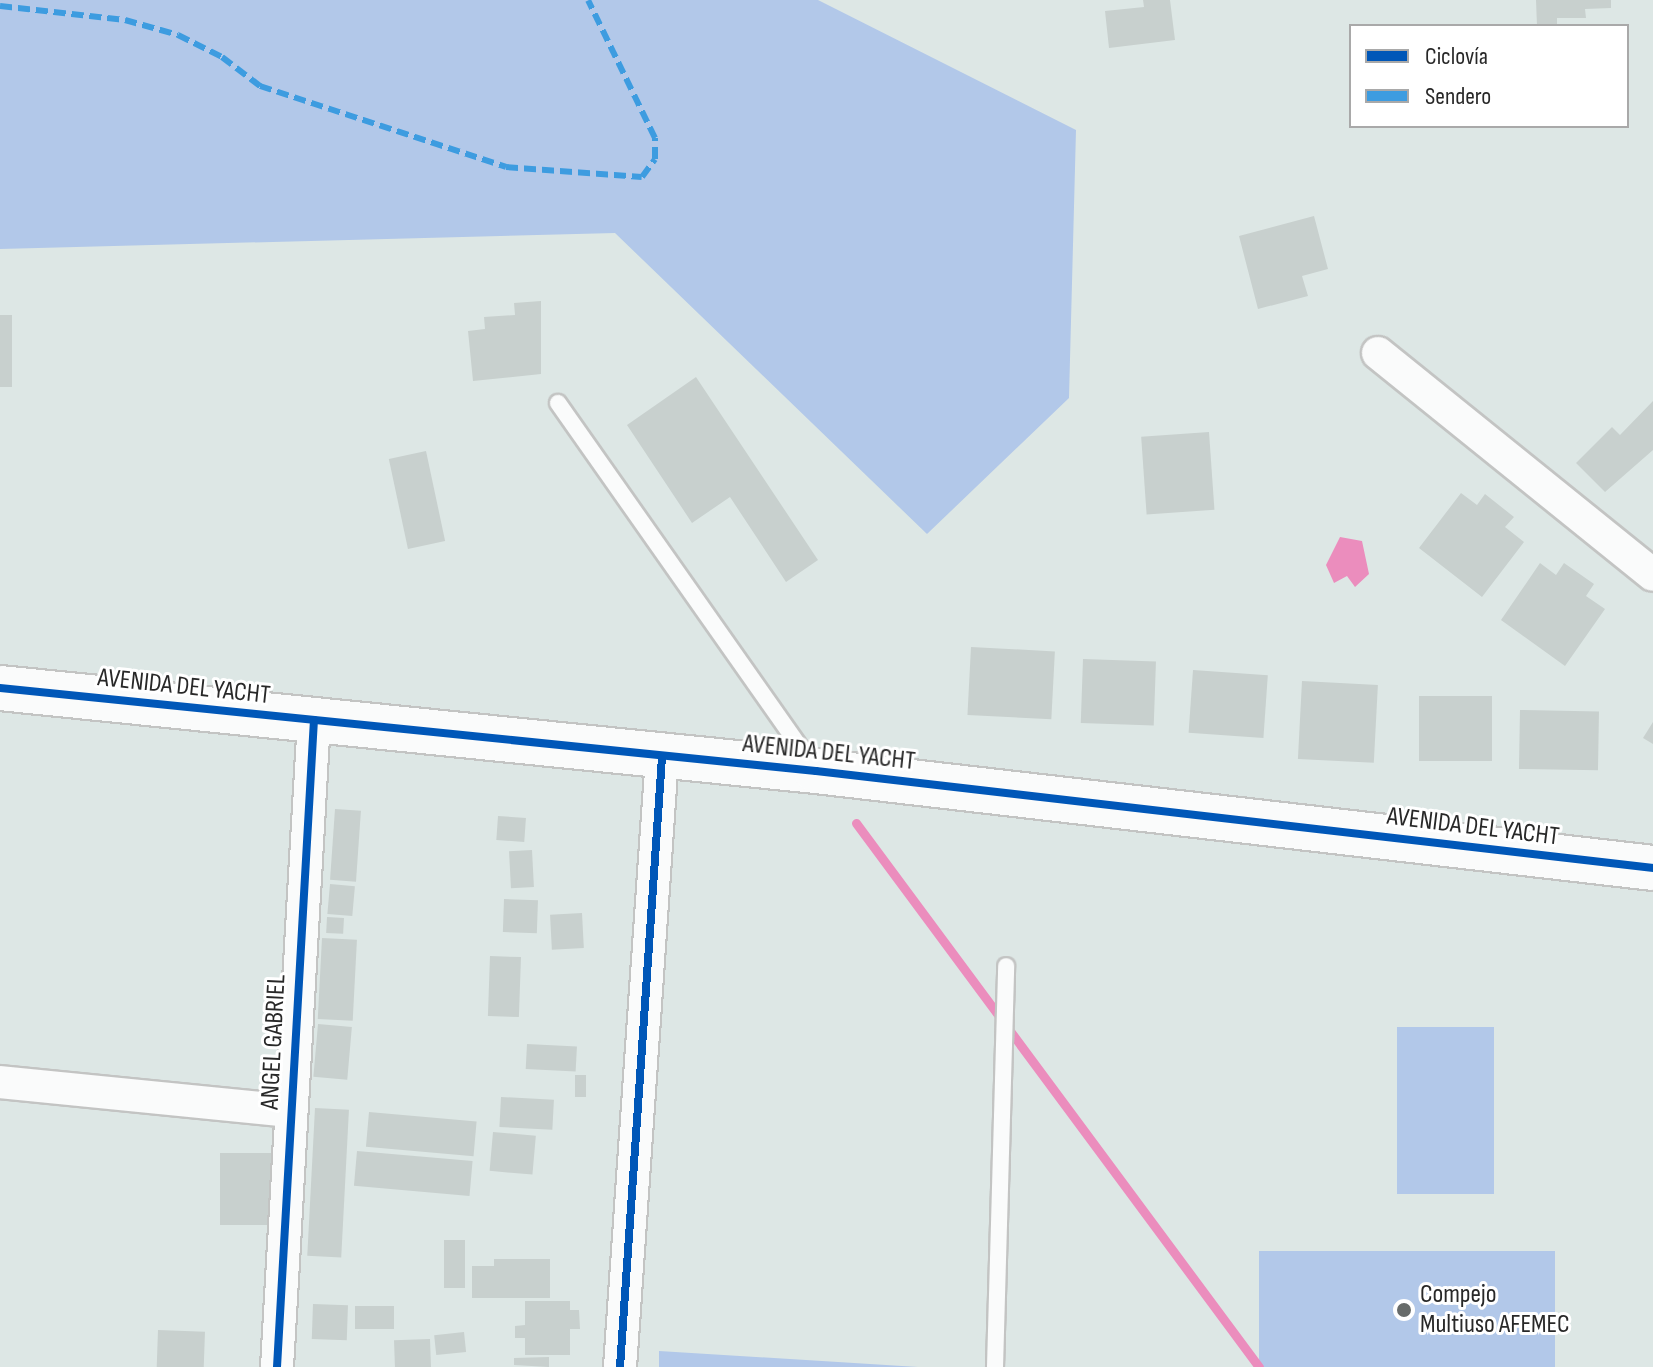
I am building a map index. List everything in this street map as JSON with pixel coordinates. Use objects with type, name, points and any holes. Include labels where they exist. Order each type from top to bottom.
[{"type":"street","points":[[1378,353],[1653,575]]},
{"type":"street","name":"AVENIDA DEL YACHT","points":[[0,688],[816,771],[1653,868]]},
{"type":"street","name":"ANGEL GABRIEL","points":[[277,1367],[314,720]]},
{"type":"street","points":[[620,1367],[662,757]]},
{"type":"street","points":[[0,1091],[0,1082],[290,1111]]},
{"type":"lane","points":[[558,403],[816,771]]},
{"type":"lane","points":[[995,1367],[1006,966]]},
{"type":"shaded area","points":[[0,0],[818,0],[1076,130],[1069,398],[927,534],[615,233],[0,249]]},
{"type":"shaded area","points":[[1340,537],[1362,541],[1369,574],[1355,587],[1347,576],[1334,583],[1326,565]]},
{"type":"shaded area","points":[[1397,1027],[1494,1027],[1494,1194],[1397,1194]]},
{"type":"shaded area","name":"Compejo Multiuso AFEMEC","points":[[1259,1251],[1555,1251],[1555,1367],[1259,1367]]},
{"type":"shaded area","points":[[659,1351],[918,1367],[659,1367]]},
{"type":"building","points":[[1143,0],[1170,0],[1175,40],[1109,48],[1105,11],[1144,7]]},
{"type":"building","points":[[1536,0],[1611,0],[1611,8],[1585,9],[1586,18],[1557,18],[1557,24],[1537,24]]},
{"type":"building","points":[[1314,216],[1328,269],[1302,276],[1308,296],[1258,309],[1239,236]]},
{"type":"building","points":[[541,301],[541,374],[473,381],[468,331],[485,329],[484,317],[515,315],[514,303]]},
{"type":"building","points":[[0,315],[12,315],[12,387],[0,387]]},
{"type":"building","points":[[696,377],[818,560],[786,582],[730,497],[692,523],[627,425]]},
{"type":"building","points":[[1653,401],[1653,450],[1605,492],[1576,463],[1612,427],[1620,435]]},
{"type":"building","points":[[1209,432],[1214,510],[1147,515],[1141,437]]},
{"type":"building","points":[[426,451],[445,541],[408,549],[389,459]]},
{"type":"building","points":[[1461,493],[1477,505],[1485,494],[1514,517],[1505,527],[1524,542],[1482,597],[1419,548]]},
{"type":"building","points":[[1540,563],[1556,575],[1564,563],[1594,584],[1586,596],[1605,609],[1565,666],[1501,620]]},
{"type":"building","points":[[971,647],[1055,651],[1051,719],[967,715]]},
{"type":"building","points":[[1083,659],[1156,662],[1154,726],[1081,723]]},
{"type":"building","points":[[1193,670],[1268,675],[1263,738],[1189,733]]},
{"type":"building","points":[[1302,681],[1378,685],[1374,763],[1298,759]]},
{"type":"building","points":[[1419,696],[1492,696],[1492,761],[1419,761]]},
{"type":"building","points":[[1520,710],[1599,711],[1598,770],[1519,769]]},
{"type":"building","points":[[1653,722],[1653,744],[1643,738]]},
{"type":"building","points":[[335,809],[361,811],[356,882],[330,880]]},
{"type":"building","points":[[498,816],[526,818],[524,842],[496,840]]},
{"type":"building","points":[[532,850],[534,887],[511,888],[509,851]]},
{"type":"building","points":[[330,884],[355,886],[352,916],[327,914]]},
{"type":"building","points":[[504,899],[538,900],[537,933],[503,932]]},
{"type":"building","points":[[582,913],[584,948],[552,950],[550,915]]},
{"type":"building","points":[[327,917],[344,918],[343,934],[326,933]]},
{"type":"building","points":[[322,938],[357,940],[353,1021],[318,1019]]},
{"type":"building","points":[[490,956],[521,957],[519,1017],[488,1016]]},
{"type":"building","points":[[318,1024],[352,1027],[347,1080],[313,1077]]},
{"type":"building","points":[[527,1044],[577,1047],[576,1072],[526,1069]]},
{"type":"building","points":[[575,1075],[586,1075],[586,1097],[575,1097]]},
{"type":"building","points":[[501,1097],[554,1100],[552,1130],[499,1127]]},
{"type":"building","points":[[315,1108],[349,1110],[341,1258],[307,1256]]},
{"type":"building","points":[[369,1112],[477,1121],[474,1156],[366,1147]]},
{"type":"building","points":[[493,1132],[536,1136],[532,1175],[490,1171]]},
{"type":"building","points":[[357,1151],[473,1161],[470,1196],[354,1186]]},
{"type":"building","points":[[220,1153],[281,1153],[281,1225],[220,1225]]},
{"type":"building","points":[[444,1240],[465,1240],[465,1288],[444,1288]]},
{"type":"building","points":[[494,1259],[550,1259],[550,1298],[472,1298],[472,1266],[494,1266]]},
{"type":"building","points":[[525,1301],[570,1301],[570,1310],[579,1310],[580,1329],[570,1329],[570,1355],[525,1355],[525,1338],[515,1338],[515,1326],[525,1325]]},
{"type":"building","points":[[313,1304],[348,1305],[347,1340],[312,1339]]},
{"type":"building","points":[[355,1306],[394,1306],[394,1329],[355,1329]]},
{"type":"building","points":[[158,1330],[205,1332],[204,1367],[157,1367]]},
{"type":"building","points":[[464,1332],[466,1352],[436,1355],[434,1335]]},
{"type":"building","points":[[430,1339],[431,1367],[395,1367],[394,1340]]},
{"type":"building","points":[[549,1357],[549,1367],[514,1365],[514,1358]]},
{"type":"waterway","points":[[856,823],[1259,1367]]},
{"type":"marked path","points":[[0,6],[125,20],[178,35],[222,57],[260,86],[506,167],[642,177],[655,159],[655,138],[588,0]]},
{"type":"cycle path","points":[[0,688],[816,771],[1653,868]]},
{"type":"cycle path","points":[[277,1367],[314,720]]},
{"type":"cycle path","points":[[620,1367],[662,757]]},
{"type":"place","name":"Compejo Multiuso AFEMEC","points":[[1404,1310]]}]
